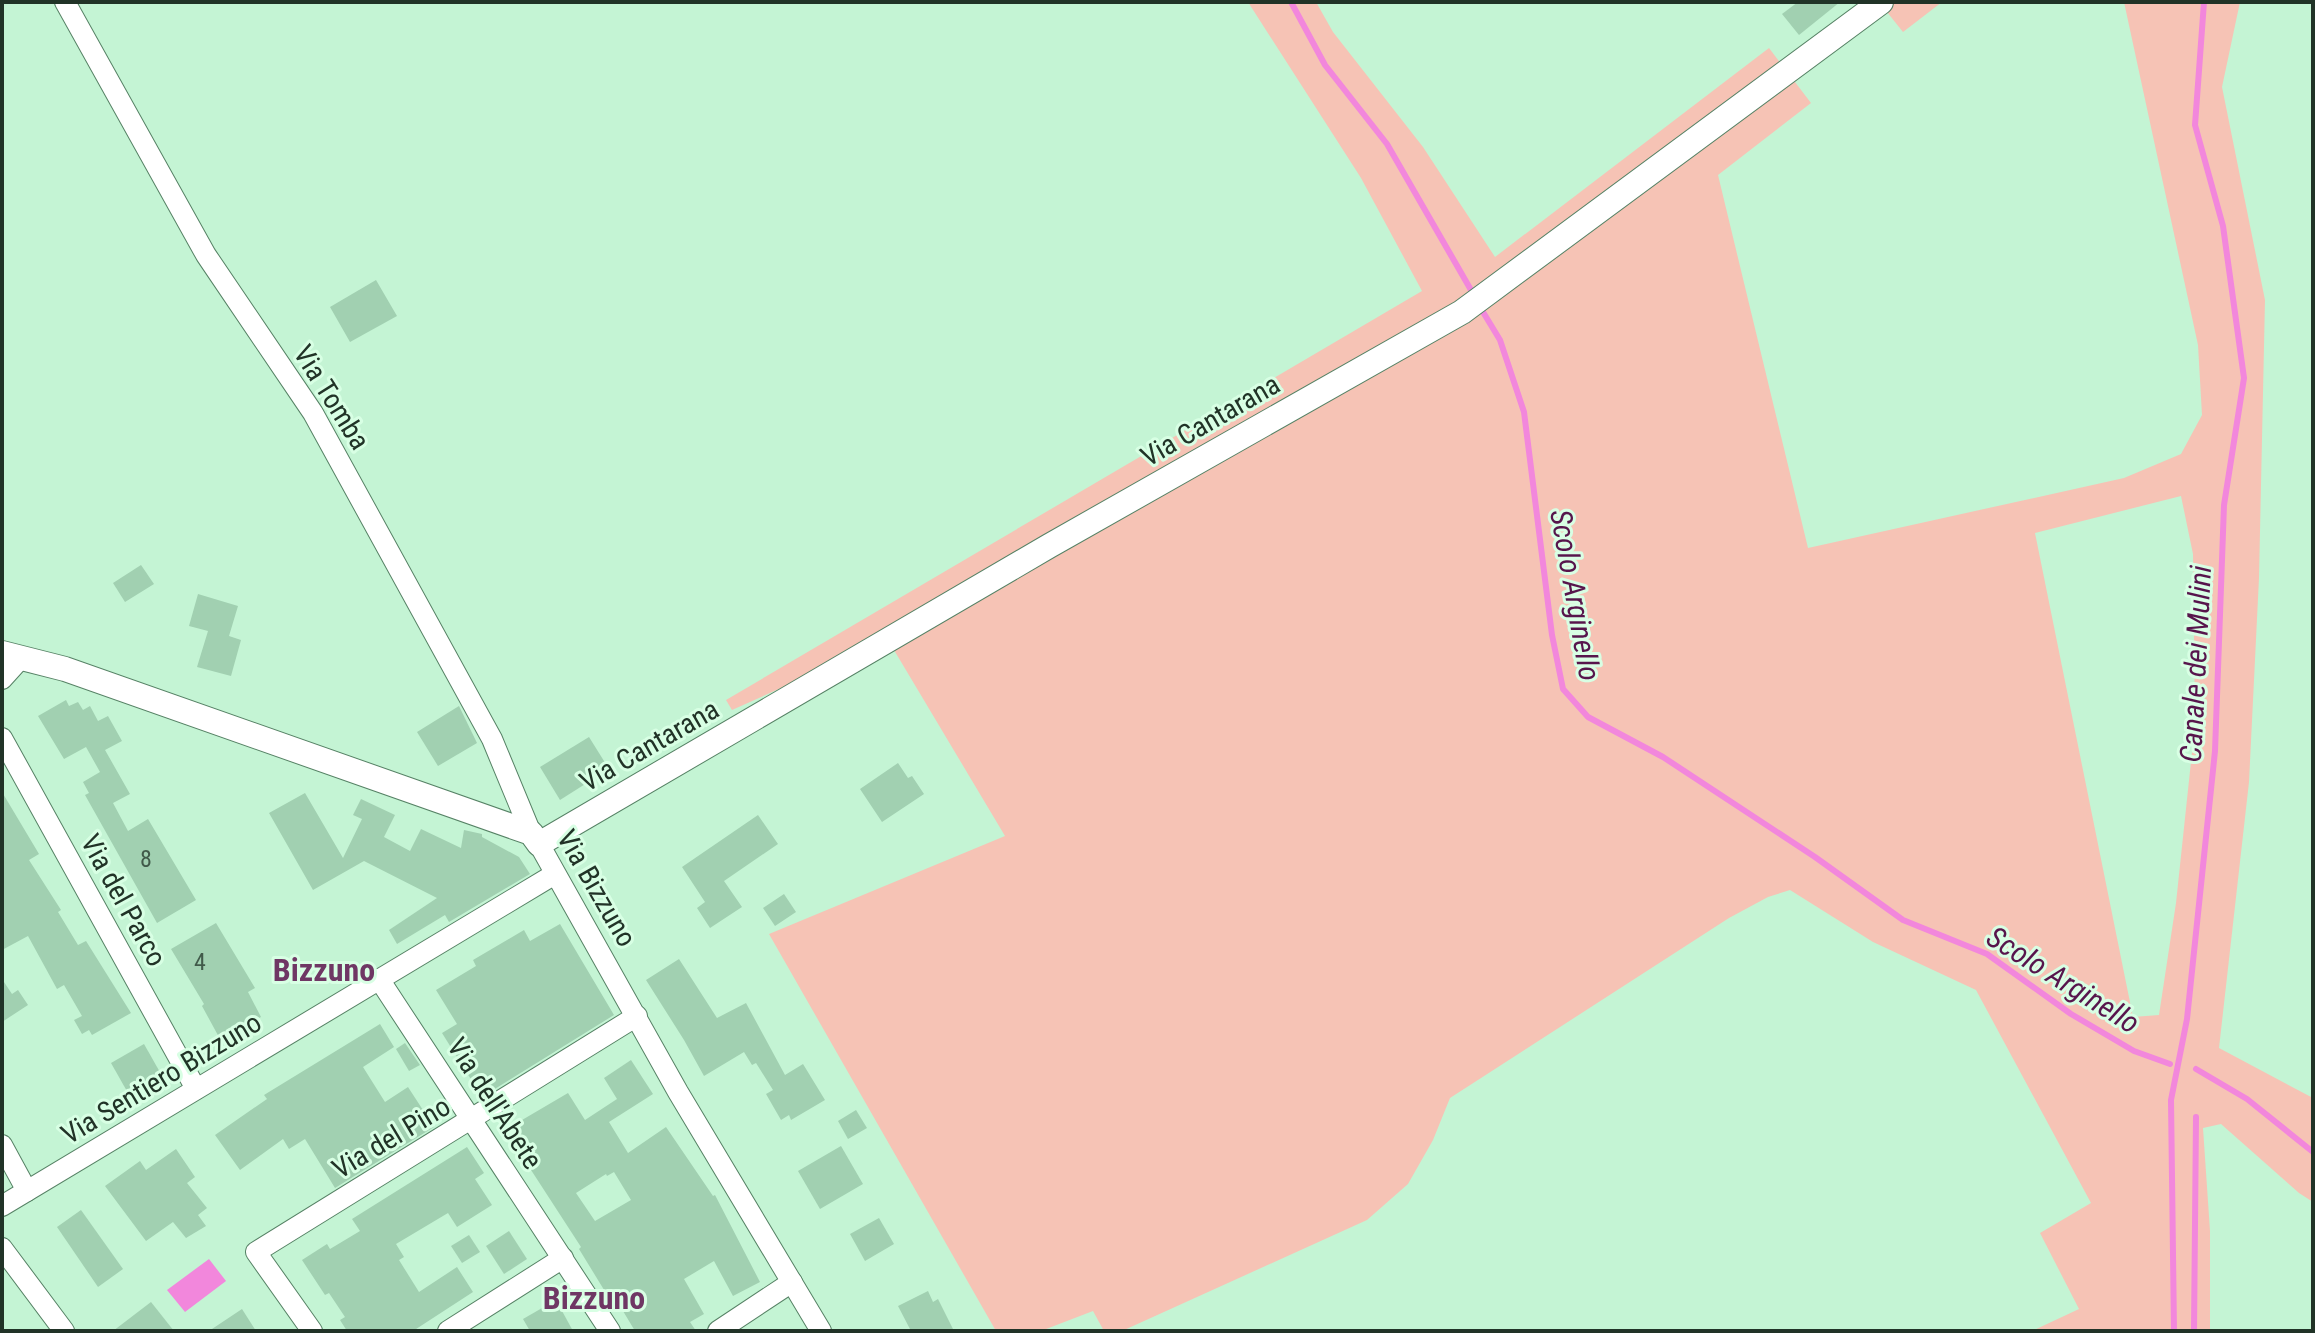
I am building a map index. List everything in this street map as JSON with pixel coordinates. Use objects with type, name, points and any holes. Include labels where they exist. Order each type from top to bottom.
[{"type":"street","name":"Via Tomba","points":[[65,2],[206,255],[313,413],[492,739],[535,838]]},
{"type":"street","name":"Via Cantarana","points":[[535,838],[1477,301],[1881,2]]},
{"type":"street","name":"Via Bizzuno","points":[[12,655],[65,669],[535,838],[678,1092],[821,1331]]},
{"type":"street","points":[[2,679],[12,655]]},
{"type":"street","name":"Via del Parco","points":[[2,738],[196,1089]]},
{"type":"street","name":"Via Sentiero Bizzuno","points":[[2,1206],[555,874]]},
{"type":"street","name":"Via dell'Abete","points":[[379,979],[610,1331]]},
{"type":"street","name":"Via del Pino","points":[[312,1331],[256,1252],[637,1016]]},
{"type":"street","points":[[2,1145],[27,1191]]},
{"type":"street","points":[[2,1248],[64,1331]]},
{"type":"street","points":[[448,1331],[563,1258]]},
{"type":"street","points":[[718,1331],[792,1282]]},
{"type":"shaded area","points":[[1248,2],[1316,2],[1333,32],[1423,147],[1495,257],[1769,48],[1811,103],[1718,175],[1808,548],[2124,478],[2181,454],[2202,415],[2198,345],[2124,2],[2240,2],[2222,87],[2265,300],[2259,578],[2249,782],[2219,1048],[2313,1098],[2313,1202],[2221,1124],[2203,1128],[2210,1231],[2210,1331],[2032,1331],[2079,1309],[2040,1233],[2091,1203],[1976,990],[1873,942],[1790,890],[1768,897],[1729,918],[1450,1098],[1433,1140],[1408,1184],[1367,1220],[1122,1331],[1104,1331],[1093,1311],[1041,1331],[996,1331],[769,934],[1005,836],[888,640],[732,710],[726,700],[1422,291],[1361,178]],"holes":[[[2181,496],[2193,554],[2195,724],[2176,903],[2159,1015],[2133,1017],[2035,533]]]},
{"type":"shaded area","points":[[1879,2],[1942,2],[1903,32]]},
{"type":"shaded area","points":[[209,1259],[226,1281],[185,1312],[167,1290]]},
{"type":"building","points":[[1798,2],[1840,2],[1799,35],[1782,14]]},
{"type":"building","points":[[376,280],[397,316],[350,342],[330,307]]},
{"type":"building","points":[[141,565],[154,584],[125,602],[113,583]]},
{"type":"building","points":[[198,594],[238,606],[229,636],[241,640],[231,676],[197,667],[208,631],[189,626]]},
{"type":"building","points":[[66,700],[69,706],[78,702],[83,710],[90,706],[98,721],[108,716],[122,741],[105,750],[130,794],[113,803],[128,831],[148,819],[196,900],[157,923],[85,795],[89,793],[83,782],[100,772],[86,747],[64,759],[38,716]]},
{"type":"building","points":[[459,706],[477,743],[438,766],[417,732]]},
{"type":"building","points":[[589,737],[609,769],[560,800],[540,767]]},
{"type":"building","points":[[898,763],[924,794],[882,822],[860,789]]},
{"type":"building","points":[[2,792],[39,854],[29,860],[61,910],[58,912],[78,945],[86,941],[131,1013],[92,1035],[89,1030],[82,1034],[74,1020],[82,1016],[64,985],[57,989],[28,936],[2,950]]},
{"type":"building","points":[[305,793],[343,858],[362,819],[353,815],[361,799],[395,815],[384,837],[410,851],[421,829],[461,848],[464,830],[482,834],[482,837],[519,857],[530,874],[449,922],[445,915],[397,944],[389,930],[437,898],[364,861],[313,890],[269,813]]},
{"type":"building","points":[[758,815],[778,844],[724,881],[742,907],[710,928],[697,908],[705,902],[682,867]]},
{"type":"building","points":[[784,894],[796,912],[775,926],[763,908]]},
{"type":"building","points":[[216,923],[255,988],[248,992],[261,1017],[220,1039],[202,1006],[204,1004],[171,949]]},
{"type":"building","points":[[560,924],[614,1015],[482,1097],[442,1033],[457,1024],[436,990],[476,966],[473,960],[524,930],[530,941]]},
{"type":"building","points":[[679,959],[717,1018],[746,1003],[785,1075],[803,1064],[825,1100],[791,1120],[789,1115],[781,1120],[766,1094],[773,1090],[756,1063],[752,1065],[744,1052],[704,1076],[646,980]]},
{"type":"building","points":[[2,979],[12,994],[18,990],[28,1005],[2,1022]]},
{"type":"building","points":[[380,1024],[394,1047],[363,1067],[385,1102],[408,1087],[434,1127],[335,1188],[305,1139],[289,1149],[283,1139],[240,1170],[215,1135],[267,1099],[264,1095]]},
{"type":"building","points":[[405,1043],[420,1065],[409,1071],[396,1049]]},
{"type":"building","points":[[144,1044],[161,1074],[128,1093],[111,1063]]},
{"type":"building","points":[[631,1060],[653,1094],[609,1122],[628,1153],[666,1127],[715,1195],[760,1282],[733,1296],[714,1261],[684,1279],[704,1314],[690,1322],[696,1331],[635,1331],[614,1296],[609,1298],[579,1249],[581,1247],[505,1130],[568,1093],[585,1120],[617,1099],[604,1078]],"holes":[[[614,1172],[631,1200],[595,1221],[576,1193]]]},
{"type":"building","points":[[856,1110],[867,1128],[848,1139],[838,1121]]},
{"type":"building","points":[[841,1146],[863,1184],[820,1209],[798,1171]]},
{"type":"building","points":[[467,1147],[484,1173],[475,1179],[492,1205],[457,1227],[448,1213],[396,1244],[404,1257],[399,1260],[419,1292],[457,1267],[473,1292],[413,1331],[347,1331],[340,1320],[345,1317],[329,1293],[325,1295],[302,1260],[327,1244],[330,1249],[360,1231],[352,1219]]},
{"type":"building","points":[[176,1149],[195,1177],[187,1183],[207,1208],[198,1215],[206,1226],[186,1238],[173,1222],[146,1241],[105,1186],[140,1161],[146,1170]]},
{"type":"building","points":[[81,1210],[123,1269],[98,1287],[57,1227]]},
{"type":"building","points":[[879,1218],[894,1244],[865,1261],[850,1234]]},
{"type":"building","points":[[509,1231],[527,1259],[504,1274],[486,1246]]},
{"type":"building","points":[[469,1235],[480,1252],[462,1263],[451,1246]]},
{"type":"building","points":[[928,1291],[933,1302],[938,1299],[954,1331],[911,1331],[898,1306]]},
{"type":"building","points":[[556,1300],[573,1331],[530,1331],[523,1319]]},
{"type":"building","points":[[151,1302],[174,1331],[113,1331]]},
{"type":"building","points":[[242,1309],[256,1331],[209,1331]]},
{"type":"waterway","name":"Scolo Arginello","points":[[1291,2],[1325,65],[1387,144],[1475,297]]},
{"type":"waterway","name":"Canale dei Mulini","points":[[2174,1331],[2171,1100],[2187,1019],[2215,751],[2224,505],[2244,378],[2223,226],[2195,125],[2204,2]]},
{"type":"waterway","name":"Scolo Arginello","points":[[1480,307],[1500,340],[1524,412],[1552,635],[1563,689],[1588,717],[1663,757],[1815,857],[1903,920],[1987,954],[2071,1014],[2134,1051],[2170,1064]]},
{"type":"waterway","name":"Scolo Arginello","points":[[2196,1069],[2247,1099],[2313,1152]]},
{"type":"waterway","points":[[2194,1331],[2196,1117]]},
{"type":"district","name":"Bizzuno","points":[[324,970]]},
{"type":"district","name":"Bizzuno","points":[[594,1298]]}]
